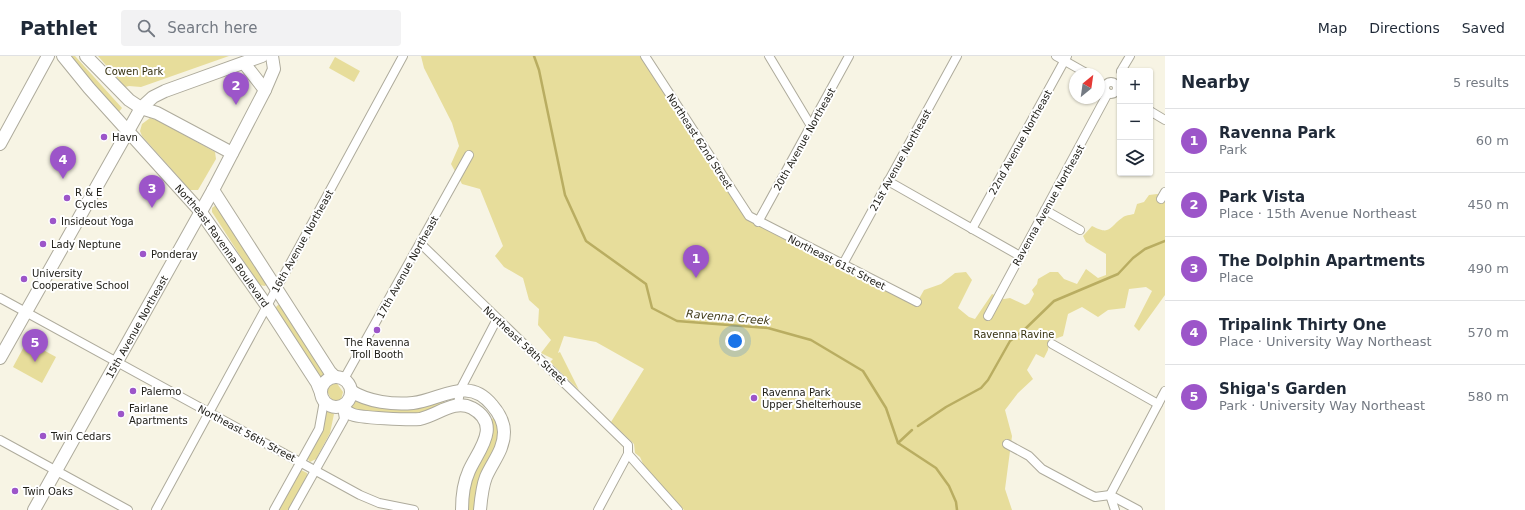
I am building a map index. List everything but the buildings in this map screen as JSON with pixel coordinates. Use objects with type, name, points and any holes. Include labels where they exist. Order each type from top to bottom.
[{"type":"main road","points":[[0,144],[48,56]]},
{"type":"main road","name":"Northeast Ravenna Boulevard","points":[[63,56],[200,211],[267,306],[317,382],[322,397]]},
{"type":"main road","points":[[86,56],[122,94],[141,108],[157,113],[232,153]]},
{"type":"main road","points":[[0,358],[127,130],[141,108],[153,97],[166,91],[262,56]]},
{"type":"main road","name":"15th Avenue Northeast","points":[[34,510],[213,190],[265,90],[274,69],[272,56]]},
{"type":"main road","points":[[244,63],[265,90]]},
{"type":"main road","name":"Northeast Ravenna Boulevard","points":[[213,190],[330,372],[340,378]]},
{"type":"main road","points":[[340,378],[348,383],[351,391],[348,402],[342,407],[330,407],[322,397],[322,387],[326,381],[340,378]]},
{"type":"main road","points":[[351,391],[368,399],[387,402],[413,403],[460,390],[471,391],[490,402],[502,419],[504,430],[501,450],[486,477],[480,510]]},
{"type":"main road","points":[[342,407],[348,417],[408,420],[419,419],[458,405],[473,409],[479,414],[484,420],[487,436],[485,443],[469,470],[464,483],[462,510]]},
{"type":"street","name":"16th Avenue Northeast","points":[[156,510],[403,56]]},
{"type":"street","name":"Northeast 62nd Street","points":[[645,56],[749,216],[758,222]]},
{"type":"street","points":[[768,56],[812,126]]},
{"type":"street","name":"20th Avenue Northeast","points":[[758,222],[812,126],[849,56]]},
{"type":"street","name":"21st Avenue Northeast","points":[[843,264],[957,56]]},
{"type":"street","points":[[1056,56],[1066,58],[1080,68]]},
{"type":"street","points":[[1124,68],[1130,56]]},
{"type":"street","name":"22nd Avenue Northeast","points":[[972,229],[1066,58]]},
{"type":"street","points":[[1115,93],[1105,90],[1107,82],[1117,76]]},
{"type":"street","name":"Ravenna Avenue Northeast","points":[[988,316],[1045,210],[1115,93]]},
{"type":"street","points":[[1153,113],[1165,120]]},
{"type":"street","name":"17th Avenue Northeast","points":[[340,378],[420,243],[469,155]]},
{"type":"street","points":[[888,181],[1020,256]]},
{"type":"street","points":[[1045,210],[1080,230]]},
{"type":"street","name":"Northeast 61st Street","points":[[758,222],[917,302]]},
{"type":"street","name":"Northeast 58th Street","points":[[420,243],[497,319],[592,409],[629,450],[678,510]]},
{"type":"street","name":"Northeast 56th Street","points":[[0,298],[370,499],[414,510]]},
{"type":"street","points":[[458,405],[460,390],[497,319]]},
{"type":"street","points":[[1052,344],[1158,404]]},
{"type":"street","points":[[1115,510],[1110,495],[1165,391]]},
{"type":"street","points":[[274,510],[319,429],[322,397]]},
{"type":"street","points":[[293,510],[348,417]]},
{"type":"street","points":[[0,440],[128,510]]},
{"type":"street","points":[[1007,444],[1029,456],[1042,469],[1085,492],[1095,497],[1110,495],[1138,510]]},
{"type":"street","points":[[598,510],[629,450]]},
{"type":"green space","points":[[66,56],[75,56],[122,108],[118,113]]},
{"type":"green space","name":"Cowen Park","points":[[98,56],[229,56],[141,87],[125,87]]},
{"type":"green space","name":"Ravenna Ravine","points":[[421,56],[646,56],[748,220],[818,257],[844,267],[915,306],[924,290],[941,284],[955,273],[966,272],[972,280],[958,308],[969,317],[975,319],[992,294],[1004,299],[1010,298],[1025,305],[1029,303],[1034,294],[1032,290],[1037,284],[1038,279],[1050,272],[1058,272],[1064,279],[1077,284],[1086,269],[1098,278],[1106,275],[1106,254],[1086,242],[1083,236],[1092,226],[1103,230],[1109,229],[1123,217],[1134,214],[1137,204],[1144,202],[1149,195],[1157,194],[1165,197],[1165,295],[1139,331],[1134,326],[1152,291],[1146,287],[1129,289],[1125,308],[1108,310],[1098,317],[1082,307],[1068,314],[1063,336],[1049,341],[1048,350],[1044,358],[1036,354],[1027,370],[1033,379],[1018,393],[1005,410],[1012,436],[1005,489],[1012,510],[684,510],[644,466],[640,457],[635,453],[634,444],[611,422],[644,369],[596,342],[564,336],[558,353],[560,352],[579,390],[550,362],[553,359],[541,353],[551,340],[538,325],[539,309],[529,300],[523,278],[504,267],[495,256],[503,246],[480,189],[462,184],[451,164],[459,146],[452,123],[424,68]]},
{"type":"green space","points":[[335,57],[360,71],[354,82],[329,68]]},
{"type":"green space","points":[[150,118],[157,120],[215,152],[216,159],[198,190],[190,190],[142,136],[140,131],[142,124]]},
{"type":"green space","points":[[216,205],[268,283],[265,286],[259,285],[212,212],[212,208]]},
{"type":"green space","points":[[280,305],[327,374],[319,380],[275,308]]},
{"type":"green space","points":[[27,341],[56,357],[42,383],[13,367]]},
{"type":"green space","points":[[336,382],[343,392],[341,400],[337,402],[331,399],[325,387],[329,383]]},
{"type":"green space","points":[[351,397],[442,399],[445,403],[420,415],[356,411],[349,406]]},
{"type":"green space","points":[[327,410],[334,414],[330,433],[316,459],[310,462],[307,458],[325,419]]},
{"type":"green space","points":[[495,418],[500,435],[476,510],[466,510],[467,490],[490,419]]},
{"type":"green space","points":[[301,470],[307,473],[307,477],[289,510],[278,510]]},
{"type":"waterway","name":"Ravenna Creek","points":[[534,56],[539,70],[565,195],[586,241],[646,284],[652,308],[677,321],[768,328],[811,340],[863,371],[886,408],[898,443],[936,468],[949,486],[956,502],[957,510]]},
{"type":"waterway","name":"Ravenna Creek","points":[[918,426],[946,407],[981,388],[988,380],[1010,341],[1023,331],[1054,301],[1118,274],[1133,258],[1145,249],[1165,241]]},
{"type":"waterway","name":"Ravenna Creek","points":[[898,443],[912,430]]},
{"type":"place","name":"Park Vista","points":[[236,105]]},
{"type":"place","name":"Havn","points":[[104,137]]},
{"type":"place","name":"Tripalink Thirty One","points":[[63,179]]},
{"type":"place","name":"R & E Cycles","points":[[67,198]]},
{"type":"place","name":"The Dolphin Apartments","points":[[152,208]]},
{"type":"place","name":"Insideout Yoga","points":[[53,221]]},
{"type":"place","name":"Lady Neptune","points":[[43,244]]},
{"type":"place","name":"Ponderay","points":[[143,254]]},
{"type":"place","name":"Ravenna Park","points":[[696,278]]},
{"type":"place","name":"University Cooperative School","points":[[24,279]]},
{"type":"place","name":"The Ravenna Troll Booth","points":[[377,330]]},
{"type":"place","name":"Shiga's Garden","points":[[35,362]]},
{"type":"place","name":"Palermo","points":[[133,391]]},
{"type":"place","name":"Ravenna Park Upper Shelterhouse","points":[[754,398]]},
{"type":"place","name":"Fairlane Apartments","points":[[121,414]]},
{"type":"place","name":"Twin Cedars","points":[[43,436]]},
{"type":"place","name":"Twin Oaks","points":[[15,491]]}]
